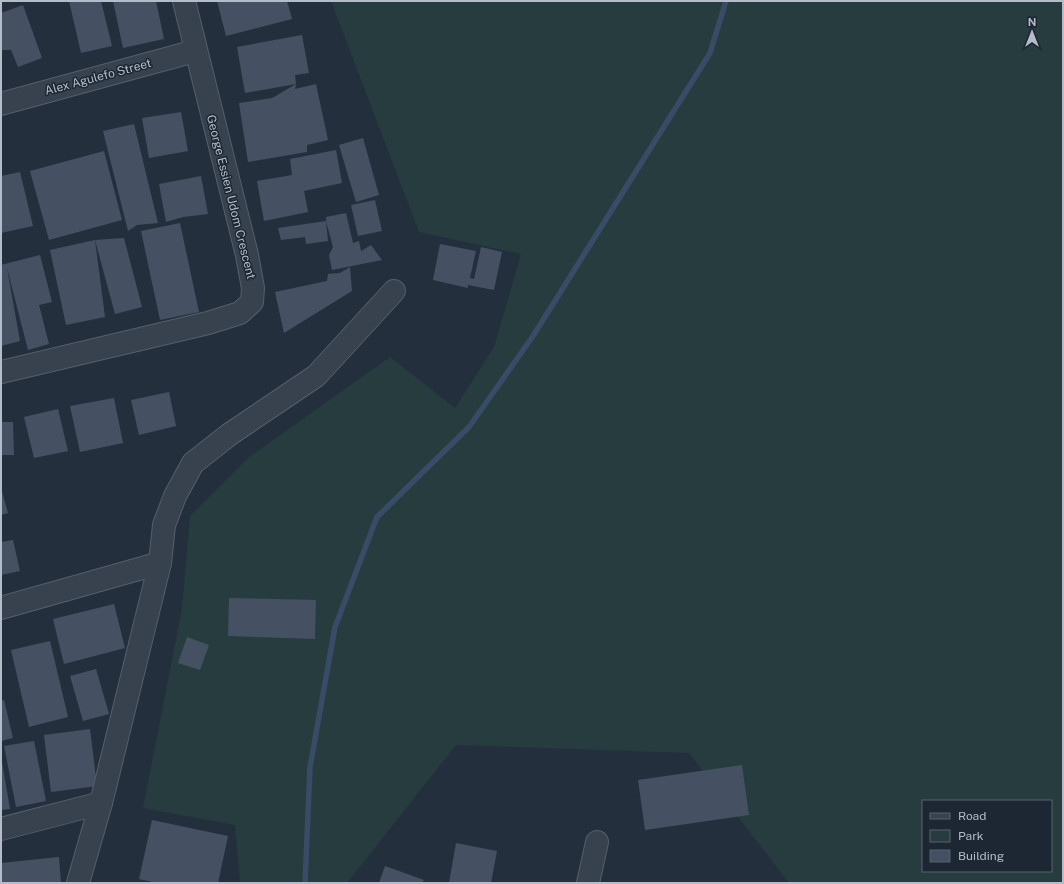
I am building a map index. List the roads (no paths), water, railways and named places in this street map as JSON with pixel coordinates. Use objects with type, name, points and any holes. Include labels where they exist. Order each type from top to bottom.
[{"type":"street","name":"George Essien Udom Crescent","points":[[1,372],[208,323],[240,313],[252,302],[253,288],[247,255],[195,51],[184,1]]},
{"type":"street","name":"Alex Agulefo Street","points":[[1,104],[195,51]]},
{"type":"street","points":[[78,883],[101,803],[160,563],[164,525],[175,496],[193,463],[230,434],[316,376],[394,291]]},
{"type":"street","points":[[1,608],[160,563]]},
{"type":"street","points":[[1,829],[101,803]]},
{"type":"street","points":[[588,883],[598,842]]},
{"type":"waterway","points":[[305,883],[310,767],[335,627],[377,517],[469,427],[533,336],[710,53],[726,1]]}]
